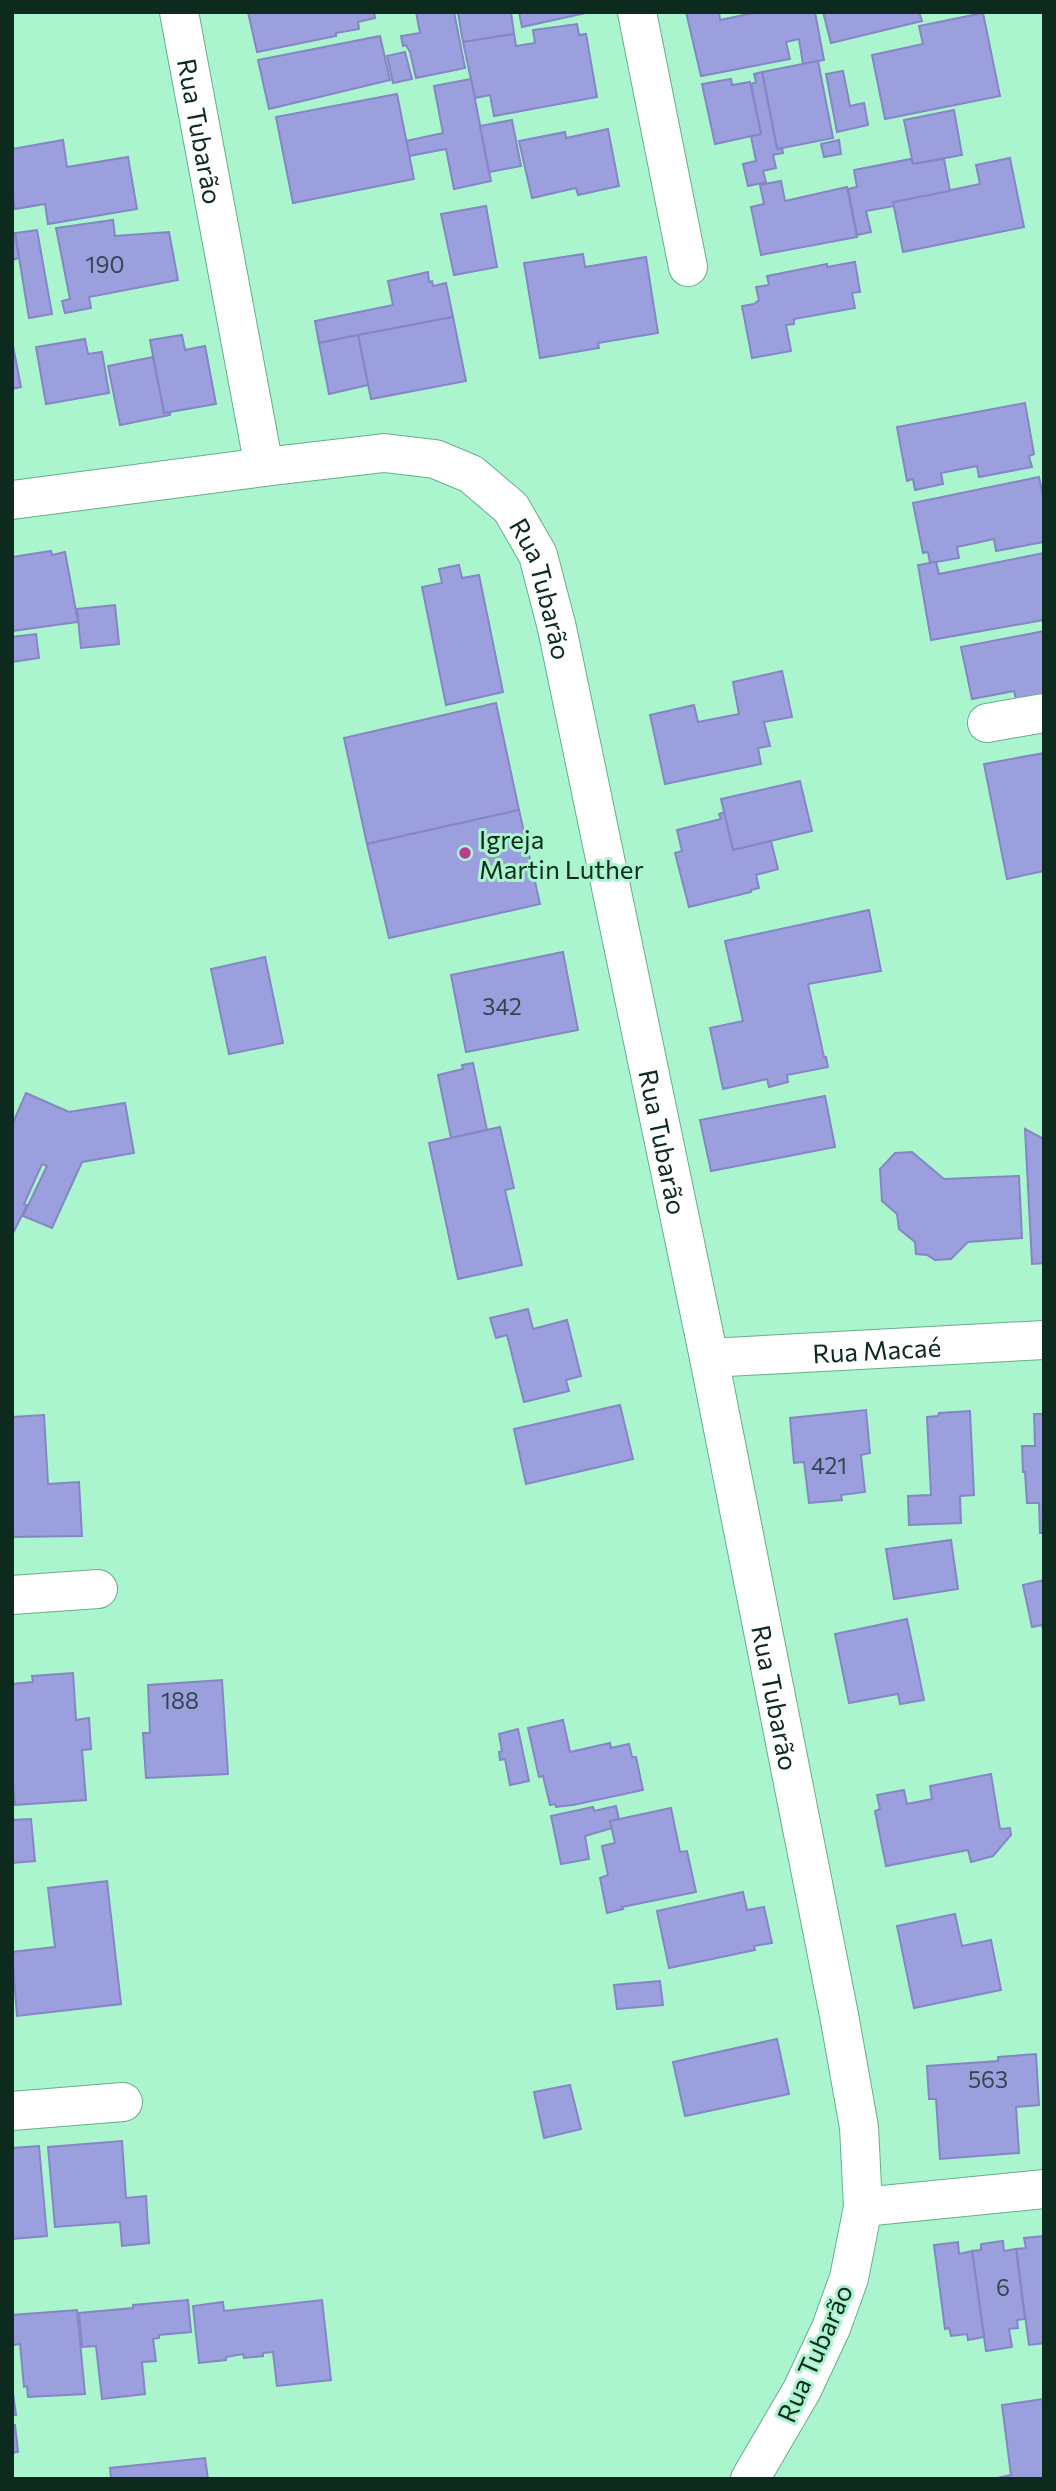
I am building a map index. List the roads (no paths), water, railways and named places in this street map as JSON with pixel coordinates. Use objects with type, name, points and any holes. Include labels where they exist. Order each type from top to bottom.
[{"type":"street","name":"Rua Tubarão","points":[[179,12],[264,467],[384,453],[435,458],[471,474],[511,508],[538,555],[559,641],[709,1359],[859,2127],[863,2207],[849,2278],[831,2328],[802,2390],[750,2479]]},
{"type":"street","points":[[637,12],[688,267]]},
{"type":"street","points":[[12,500],[264,467]]},
{"type":"street","points":[[987,723],[1044,713]]},
{"type":"street","name":"Rua Macaé","points":[[709,1359],[1044,1340]]},
{"type":"street","points":[[12,1595],[99,1589]]},
{"type":"street","points":[[12,2111],[123,2102]]},
{"type":"street","points":[[863,2207],[1044,2189]]},
{"type":"place","name":"Igreja Martin Luther","points":[[465,853]]}]
